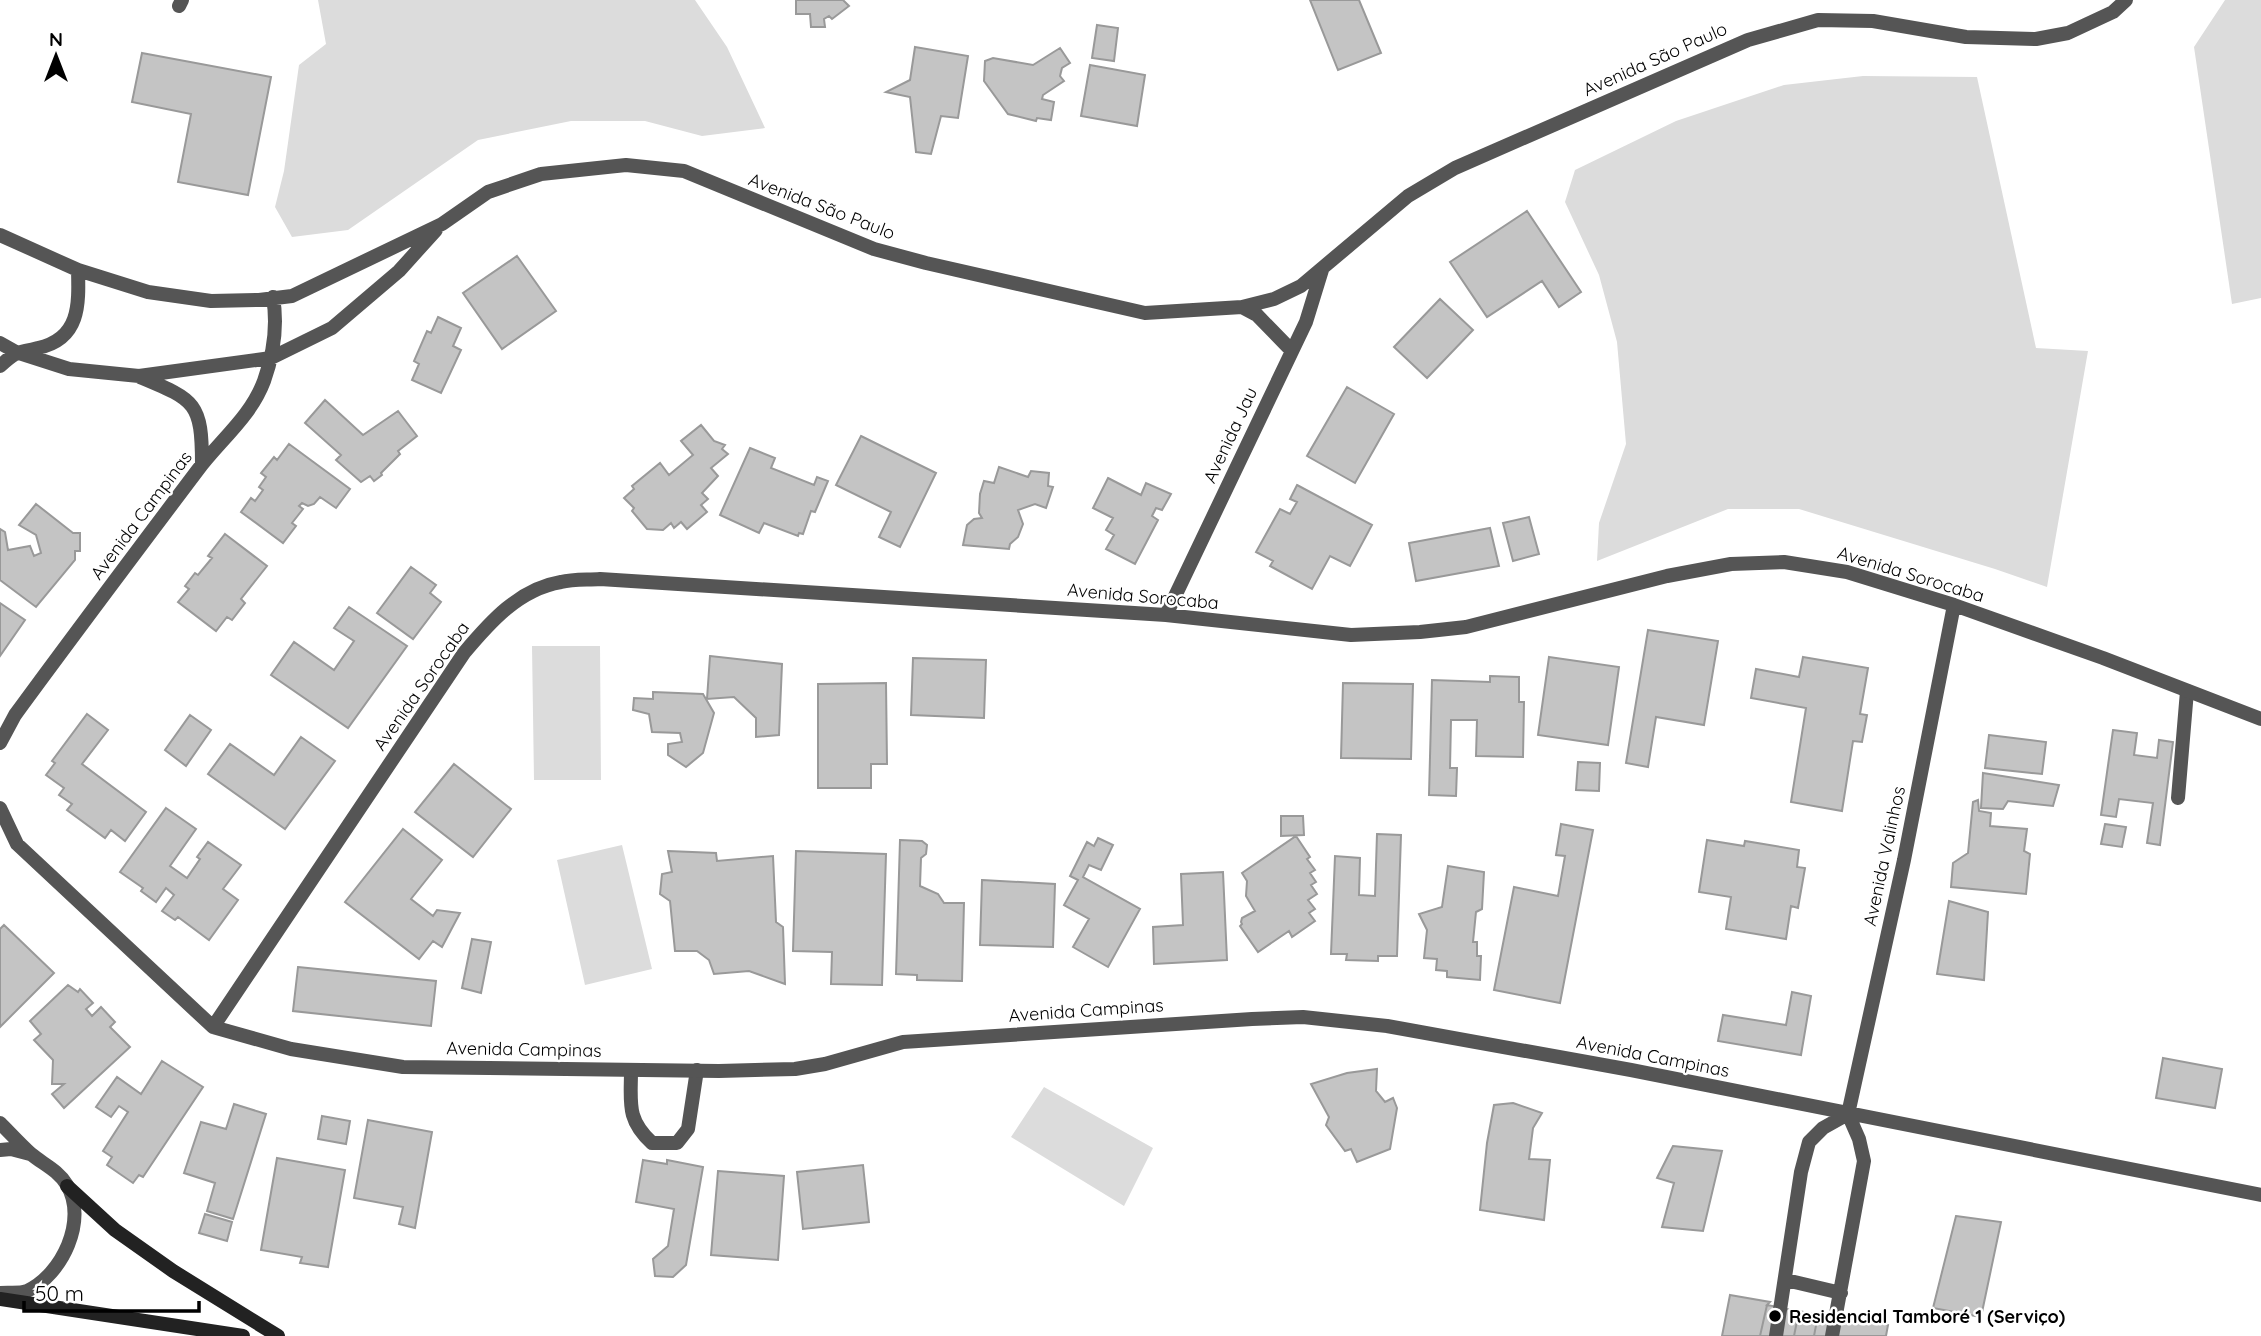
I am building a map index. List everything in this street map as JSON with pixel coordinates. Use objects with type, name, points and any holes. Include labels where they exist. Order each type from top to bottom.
[{"type":"main road","points":[[67,1186],[115,1230],[173,1271],[278,1336]]},
{"type":"main road","points":[[0,1299],[165,1330],[243,1336]]},
{"type":"street","name":"Avenida São Paulo","points":[[0,235],[78,270],[160,293],[211,300],[292,296],[442,224],[488,192],[541,174],[625,165],[684,171],[874,249],[926,263],[1145,313],[1242,307],[1274,299],[1301,286],[1408,196],[1455,168],[1748,40],[1818,20],[1873,21],[1966,37],[2036,39],[2068,33],[2113,12],[2126,0]]},
{"type":"street","name":"Avenida São Paulo","points":[[0,343],[16,352],[69,369],[139,376],[271,358],[332,328],[399,271],[442,224]]},
{"type":"street","points":[[0,366],[16,352],[40,348],[65,336],[73,326],[77,307],[78,270]]},
{"type":"street","name":"Avenida Jau","points":[[1166,615],[1306,322],[1322,270]]},
{"type":"street","name":"Avenida Campinas","points":[[0,743],[15,715],[202,464],[239,424],[249,409],[264,382],[276,335],[273,298]]},
{"type":"street","points":[[1242,307],[1257,315],[1291,350]]},
{"type":"street","points":[[139,376],[185,397],[197,412],[202,435],[202,464]]},
{"type":"street","name":"Avenida Sorocaba","points":[[213,1027],[464,653],[490,622],[522,596],[559,582],[600,579],[1166,615],[1351,635],[1466,627],[1667,576],[1731,564],[1784,562],[1847,572],[1954,605],[2261,719]]},
{"type":"street","name":"Avenida Valinhos","points":[[1848,1114],[1904,860],[1954,605]]},
{"type":"street","points":[[2178,798],[2187,691]]},
{"type":"street","name":"Avenida Campinas","points":[[0,808],[17,845],[213,1027],[291,1049],[402,1067],[795,1069],[825,1064],[903,1042],[1303,1017],[1387,1026],[1631,1070],[2261,1195]]},
{"type":"street","points":[[631,1070],[631,1112],[638,1130],[652,1143],[677,1143],[688,1129],[697,1070]]},
{"type":"street","points":[[1776,1336],[1801,1172],[1809,1142],[1823,1128],[1848,1114],[1859,1139],[1864,1161],[1832,1336]]},
{"type":"street","points":[[0,1123],[32,1155],[52,1168],[67,1186],[72,1202],[73,1226],[68,1247],[57,1266],[25,1292],[0,1293]]},
{"type":"street","points":[[0,1150],[11,1149],[32,1155]]},
{"type":"street","points":[[1786,1280],[1841,1293]]},
{"type":"shaded area","points":[[318,0],[695,0],[727,47],[765,128],[702,136],[645,121],[571,121],[478,140],[348,230],[292,237],[275,207],[284,171],[299,65],[326,44]]},
{"type":"shaded area","points":[[2225,0],[2261,0],[2261,298],[2232,304],[2194,47]]},
{"type":"shaded area","points":[[1863,76],[1977,77],[2036,348],[2088,351],[2047,587],[1799,509],[1728,509],[1597,561],[1599,523],[1626,444],[1617,342],[1599,275],[1565,202],[1575,170],[1676,121],[1784,85]]},
{"type":"shaded area","points":[[532,646],[600,646],[601,780],[534,780]]},
{"type":"shaded area","points":[[622,845],[652,969],[585,985],[557,860]]},
{"type":"shaded area","points":[[1044,1087],[1153,1148],[1124,1206],[1011,1137]]},
{"type":"building","points":[[796,0],[843,0],[849,6],[832,19],[829,16],[824,19],[825,27],[811,27],[810,14],[796,14]]},
{"type":"building","points":[[1310,0],[1359,0],[1381,53],[1338,70]]},
{"type":"building","points":[[1097,25],[1118,28],[1114,61],[1092,58]]},
{"type":"building","points":[[915,47],[968,56],[958,118],[941,116],[931,154],[916,152],[910,97],[886,92],[910,80]]},
{"type":"building","points":[[1060,48],[1070,63],[1062,68],[1060,76],[1064,81],[1043,95],[1042,99],[1054,102],[1051,120],[1037,118],[1036,121],[1008,114],[984,81],[985,61],[993,58],[1033,65]]},
{"type":"building","points":[[142,53],[271,77],[248,195],[178,182],[191,114],[132,102]]},
{"type":"building","points":[[1090,65],[1145,75],[1137,126],[1081,116]]},
{"type":"building","points":[[1527,211],[1581,292],[1559,307],[1542,281],[1487,317],[1450,262]]},
{"type":"building","points":[[517,256],[556,311],[502,349],[463,293]]},
{"type":"building","points":[[1440,299],[1473,330],[1427,378],[1394,347]]},
{"type":"building","points":[[438,317],[461,328],[453,346],[461,350],[441,393],[412,380],[419,364],[414,361],[427,331],[431,333]]},
{"type":"building","points":[[1347,387],[1394,414],[1355,483],[1307,456]]},
{"type":"building","points":[[325,400],[363,435],[398,411],[417,436],[398,451],[400,454],[382,475],[374,481],[370,476],[361,482],[336,460],[341,455],[305,423]]},
{"type":"building","points":[[701,425],[714,441],[725,445],[722,449],[728,454],[711,468],[718,476],[702,493],[708,499],[701,505],[707,512],[687,529],[681,522],[674,528],[671,523],[663,530],[647,529],[624,498],[634,489],[632,486],[660,463],[669,475],[693,455],[681,441]]},
{"type":"building","points":[[861,436],[936,473],[900,547],[879,537],[891,512],[836,485]]},
{"type":"building","points":[[289,444],[350,489],[336,508],[320,497],[308,506],[302,503],[299,506],[303,509],[292,523],[296,526],[283,543],[241,512],[251,498],[255,501],[263,490],[259,487],[266,477],[261,473],[274,457],[277,460]]},
{"type":"building","points":[[750,448],[775,458],[771,468],[814,485],[817,477],[828,481],[815,512],[811,511],[803,534],[799,533],[798,536],[764,523],[759,533],[720,515]]},
{"type":"building","points":[[999,467],[1028,477],[1031,471],[1049,473],[1048,486],[1053,487],[1046,508],[1035,504],[1018,510],[1023,524],[1009,549],[963,545],[967,525],[974,519],[982,518],[979,513],[980,494],[984,481],[994,483]]},
{"type":"building","points":[[1108,478],[1141,495],[1146,483],[1171,494],[1162,510],[1156,508],[1152,516],[1158,520],[1135,564],[1106,549],[1114,535],[1106,530],[1113,518],[1093,508]]},
{"type":"building","points":[[1297,485],[1372,525],[1350,566],[1330,556],[1312,589],[1270,566],[1273,561],[1256,552],[1280,509],[1290,514],[1297,502],[1290,499]]},
{"type":"building","points":[[36,504],[73,533],[80,533],[80,551],[75,551],[75,560],[36,607],[0,580],[0,529],[5,532],[8,550],[30,546],[34,556],[41,553],[36,535],[19,525]]},
{"type":"building","points":[[1529,517],[1539,554],[1513,561],[1503,523]]},
{"type":"building","points":[[1490,528],[1499,566],[1416,581],[1409,543]]},
{"type":"building","points":[[225,534],[267,566],[241,599],[245,603],[232,620],[227,617],[216,631],[178,602],[189,589],[185,586],[212,558],[208,556]]},
{"type":"building","points":[[411,567],[436,585],[430,593],[441,602],[413,639],[377,613]]},
{"type":"building","points":[[0,603],[25,620],[0,656]]},
{"type":"building","points":[[349,607],[407,646],[348,728],[271,675],[294,642],[334,670],[354,641],[334,628]]},
{"type":"building","points":[[1648,630],[1718,641],[1704,725],[1656,717],[1648,767],[1626,763]]},
{"type":"building","points":[[710,656],[782,664],[779,735],[756,737],[756,718],[734,697],[707,699]]},
{"type":"building","points":[[1549,657],[1619,667],[1608,745],[1538,735]]},
{"type":"building","points":[[1803,657],[1868,668],[1860,714],[1867,715],[1862,742],[1853,741],[1842,811],[1791,802],[1806,708],[1751,698],[1756,669],[1799,677]]},
{"type":"building","points":[[913,658],[986,660],[984,718],[911,715]]},
{"type":"building","points":[[1490,676],[1519,677],[1519,702],[1524,702],[1523,757],[1476,756],[1477,720],[1451,720],[1450,768],[1457,768],[1456,796],[1429,795],[1432,680],[1490,682]]},
{"type":"building","points":[[886,683],[887,764],[871,764],[871,788],[818,788],[818,684]]},
{"type":"building","points":[[1343,683],[1413,684],[1411,759],[1341,758]]},
{"type":"building","points":[[653,692],[703,694],[714,713],[703,753],[686,767],[668,755],[668,744],[682,742],[680,733],[652,732],[649,714],[633,710],[634,698],[653,699]]},
{"type":"building","points":[[87,714],[108,730],[82,764],[146,812],[125,841],[111,830],[105,838],[67,810],[72,804],[59,795],[64,788],[46,775],[55,763],[52,761]]},
{"type":"building","points":[[190,715],[211,730],[186,766],[165,750]]},
{"type":"building","points":[[2113,730],[2137,733],[2134,755],[2157,758],[2159,740],[2173,742],[2160,845],[2147,843],[2153,803],[2119,799],[2116,817],[2101,815]]},
{"type":"building","points":[[1989,735],[2046,742],[2042,774],[1985,768]]},
{"type":"building","points":[[301,737],[335,761],[285,829],[208,774],[230,744],[274,775]]},
{"type":"building","points":[[1578,762],[1600,763],[1599,791],[1576,790]]},
{"type":"building","points":[[454,764],[511,809],[473,857],[415,812]]},
{"type":"building","points":[[1983,773],[2059,785],[2053,806],[2008,801],[2003,809],[1981,808]]},
{"type":"building","points":[[1978,800],[1979,811],[1991,813],[1990,826],[2027,829],[2024,851],[2030,854],[2026,894],[1951,887],[1953,863],[1968,853],[1973,802]]},
{"type":"building","points":[[166,808],[196,829],[170,866],[187,878],[208,842],[241,865],[223,889],[238,900],[209,940],[178,917],[175,920],[162,911],[174,895],[166,888],[156,902],[141,891],[143,888],[120,872]]},
{"type":"building","points":[[1281,816],[1303,816],[1304,835],[1281,836]]},
{"type":"building","points":[[1561,824],[1593,830],[1560,1003],[1494,990],[1514,887],[1558,896],[1565,856],[1556,855]]},
{"type":"building","points":[[2105,824],[2126,827],[2122,847],[2101,844]]},
{"type":"building","points":[[403,829],[442,860],[411,899],[433,916],[437,910],[460,913],[442,947],[433,941],[419,959],[345,902]]},
{"type":"building","points":[[1377,834],[1401,835],[1397,956],[1378,956],[1378,961],[1346,960],[1347,954],[1331,954],[1335,856],[1360,858],[1359,895],[1375,896]]},
{"type":"building","points":[[1296,836],[1315,870],[1310,873],[1316,882],[1311,885],[1317,894],[1308,900],[1315,909],[1309,913],[1315,921],[1292,937],[1289,931],[1258,952],[1240,926],[1242,918],[1255,911],[1246,896],[1247,881],[1242,873]]},
{"type":"building","points":[[1098,838],[1113,845],[1101,870],[1089,865],[1083,877],[1140,909],[1108,967],[1073,947],[1089,919],[1064,905],[1078,880],[1070,876],[1087,842],[1094,846]]},
{"type":"building","points":[[900,840],[922,841],[927,845],[926,854],[921,858],[920,886],[938,894],[944,903],[964,903],[962,981],[917,980],[917,975],[896,974]]},
{"type":"building","points":[[1707,840],[1744,846],[1745,841],[1799,850],[1797,867],[1805,868],[1798,908],[1791,906],[1786,939],[1726,929],[1731,897],[1699,892]]},
{"type":"building","points":[[668,851],[716,853],[717,861],[773,856],[776,922],[783,927],[785,984],[749,971],[714,974],[709,960],[697,951],[675,951],[670,901],[660,894],[662,874],[672,872]]},
{"type":"building","points":[[796,851],[886,854],[882,985],[831,984],[832,952],[793,951]]},
{"type":"building","points":[[1448,866],[1484,872],[1482,909],[1476,912],[1473,942],[1477,942],[1477,956],[1481,956],[1480,980],[1447,977],[1447,971],[1436,970],[1437,959],[1424,958],[1427,930],[1419,914],[1442,907]]},
{"type":"building","points":[[1223,872],[1227,960],[1154,964],[1153,927],[1183,925],[1181,874]]},
{"type":"building","points":[[982,880],[1055,884],[1053,947],[980,945]]},
{"type":"building","points":[[1949,901],[1988,912],[1984,980],[1937,974]]},
{"type":"building","points":[[4,925],[54,973],[0,1027],[0,929]]},
{"type":"building","points":[[472,939],[491,942],[481,993],[462,988]]},
{"type":"building","points":[[298,967],[436,981],[431,1026],[293,1011]]},
{"type":"building","points":[[68,985],[78,992],[80,989],[93,1003],[86,1009],[92,1016],[101,1007],[115,1022],[110,1027],[130,1047],[64,1108],[52,1094],[64,1084],[52,1084],[53,1060],[34,1040],[41,1034],[30,1021]]},
{"type":"building","points":[[1792,992],[1811,996],[1801,1055],[1718,1041],[1723,1015],[1786,1025]]},
{"type":"building","points":[[2163,1058],[2222,1069],[2215,1108],[2156,1098]]},
{"type":"building","points":[[162,1061],[203,1087],[143,1177],[139,1175],[133,1183],[107,1165],[112,1157],[103,1151],[128,1112],[119,1106],[111,1117],[96,1107],[117,1077],[141,1094]]},
{"type":"building","points":[[1377,1069],[1376,1091],[1385,1102],[1393,1098],[1397,1108],[1390,1149],[1357,1162],[1351,1149],[1345,1151],[1326,1125],[1329,1117],[1311,1084],[1347,1073]]},
{"type":"building","points":[[1513,1103],[1542,1113],[1533,1128],[1529,1159],[1550,1160],[1544,1220],[1480,1210],[1494,1105]]},
{"type":"building","points":[[234,1104],[266,1114],[233,1219],[207,1211],[215,1183],[184,1173],[201,1122],[226,1129]]},
{"type":"building","points":[[322,1116],[350,1121],[346,1144],[318,1139]]},
{"type":"building","points":[[368,1120],[432,1132],[415,1228],[399,1224],[403,1207],[354,1198]]},
{"type":"building","points":[[1673,1146],[1722,1151],[1703,1231],[1662,1227],[1674,1183],[1657,1178]]},
{"type":"building","points":[[277,1158],[345,1170],[328,1267],[300,1263],[302,1257],[261,1250]]},
{"type":"building","points":[[643,1160],[667,1164],[667,1160],[703,1167],[686,1265],[673,1277],[655,1276],[653,1259],[668,1246],[674,1209],[636,1202]]},
{"type":"building","points":[[863,1165],[869,1222],[803,1229],[797,1172]]},
{"type":"building","points":[[718,1171],[784,1176],[778,1260],[711,1255]]},
{"type":"building","points":[[205,1214],[232,1222],[227,1241],[199,1233]]},
{"type":"building","points":[[1956,1216],[2001,1222],[1981,1317],[1933,1308]]},
{"type":"building","name":"Residencial Tamboré 1 (Serviço)","points":[[1730,1295],[1849,1321],[1847,1317],[1888,1325],[1886,1336],[1722,1336]]},
{"type":"building","points":[[1730,1295],[1770,1302],[1760,1336],[1722,1336]]},
{"type":"building","points":[[1799,1311],[1818,1315],[1814,1336],[1794,1336]]},
{"type":"place","name":"Residencial Tamboré 1 (Serviço)","points":[[1775,1316]]}]
